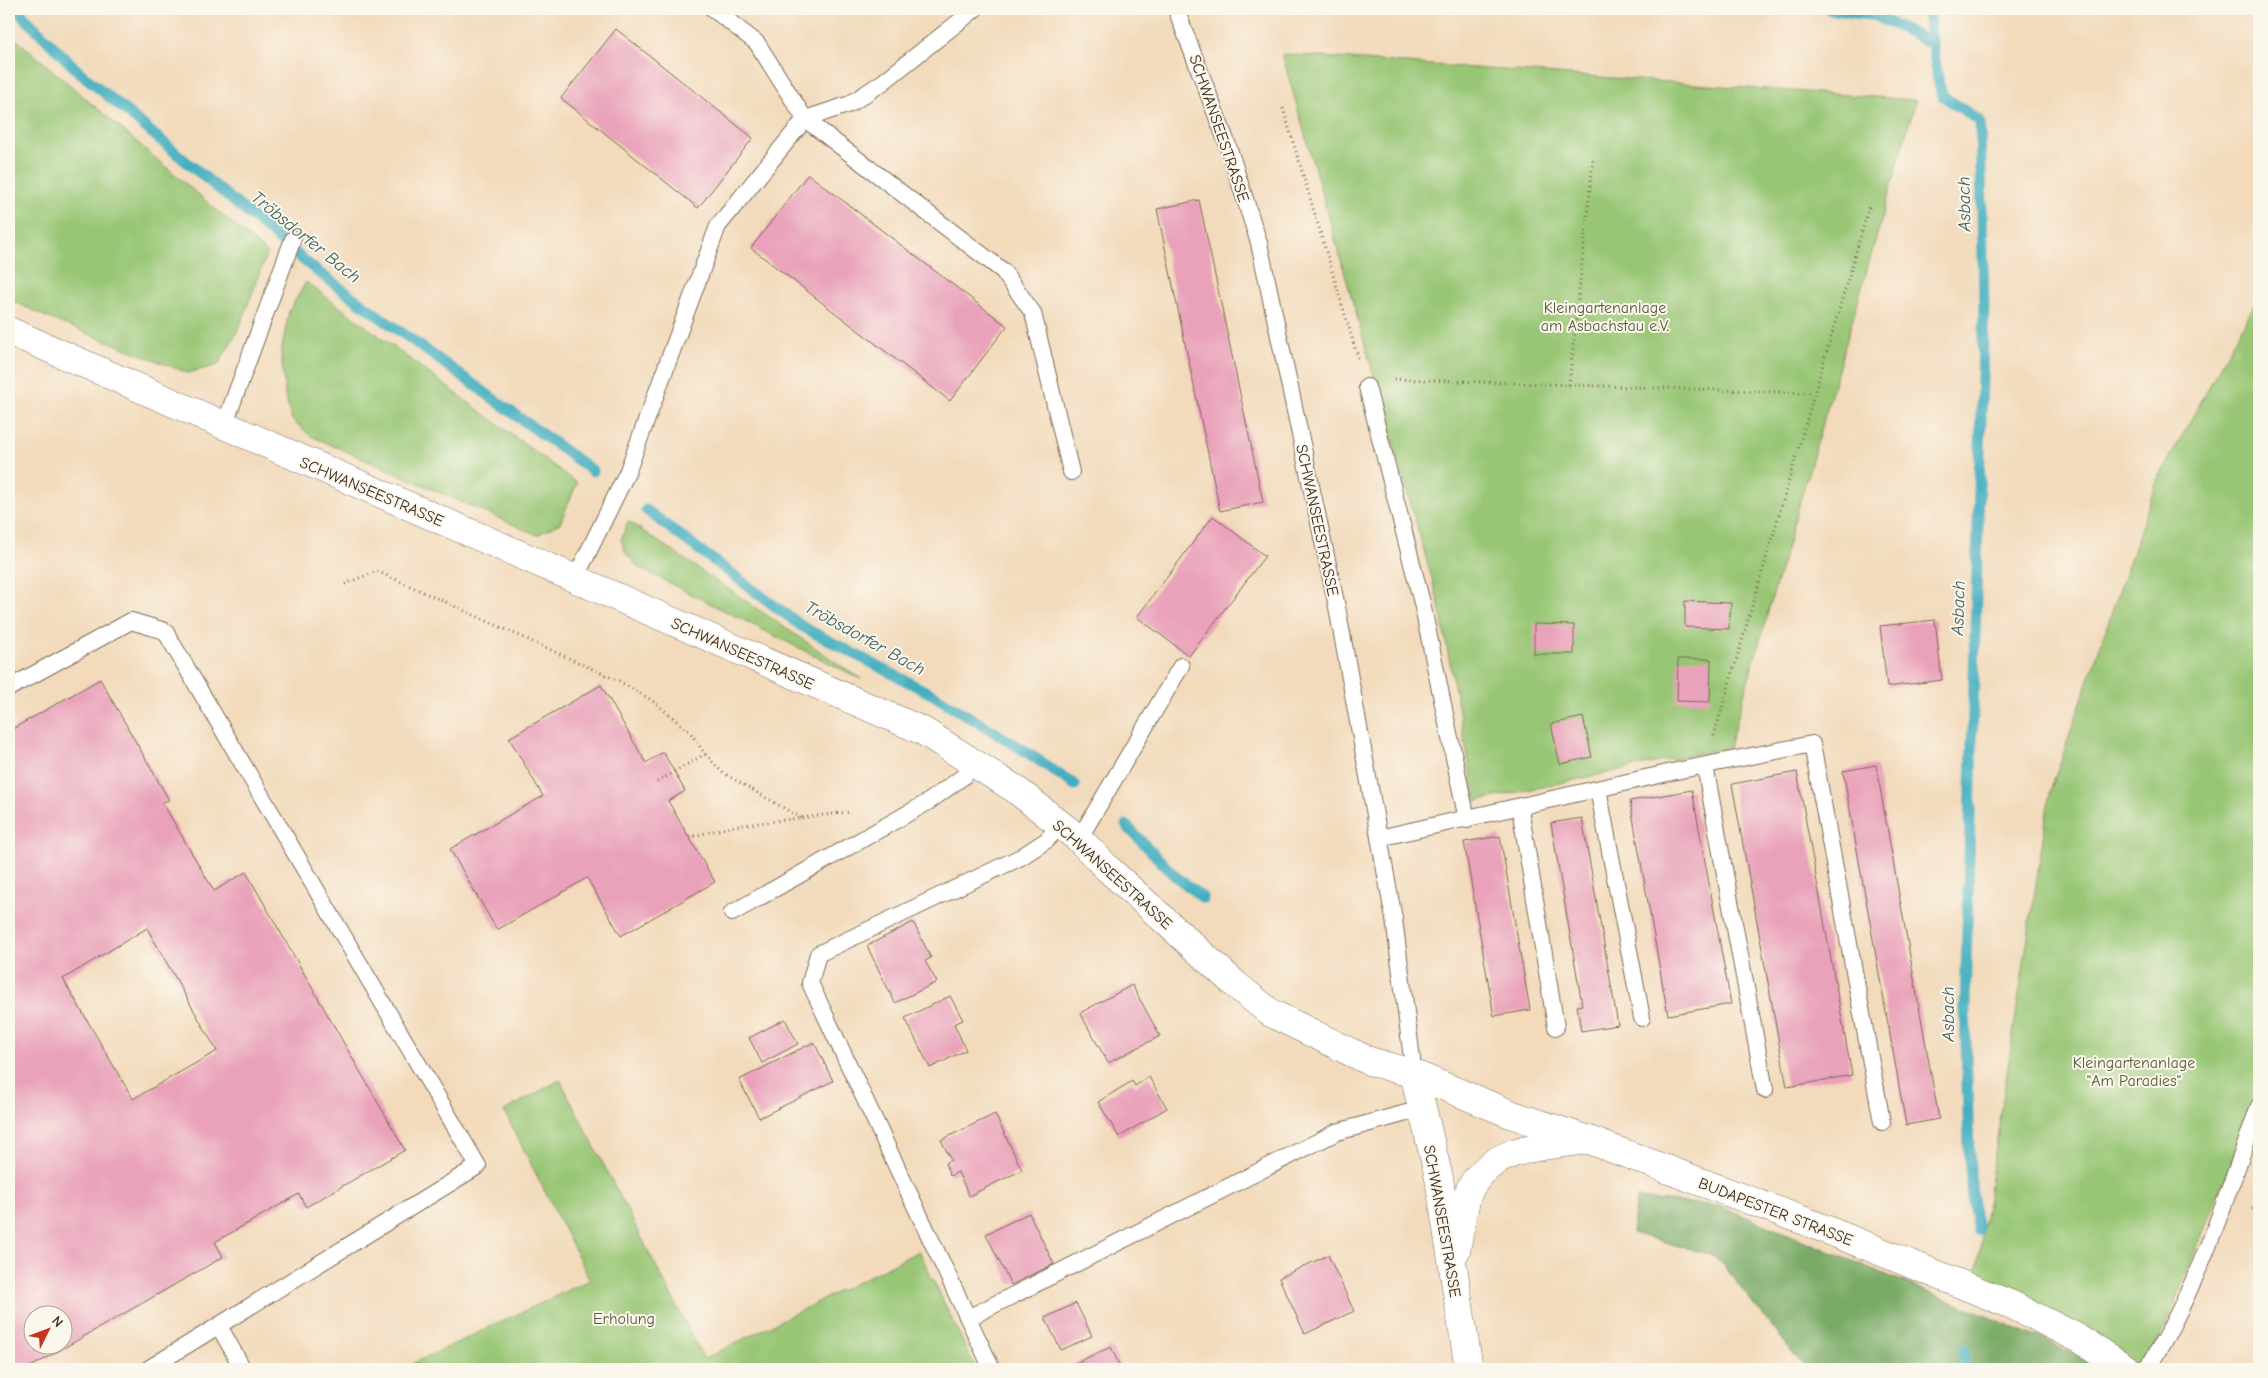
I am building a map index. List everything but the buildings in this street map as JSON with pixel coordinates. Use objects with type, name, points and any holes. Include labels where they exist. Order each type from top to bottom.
[{"type":"street","name":"SCHWANSEESTRASSE","points":[[9,331],[923,731],[1015,790],[1070,832],[1236,985],[1271,1013],[1369,1061],[1414,1074],[1439,1178],[1469,1369]]},
{"type":"street","name":"BUDAPESTER STRASSE","points":[[1414,1074],[1513,1115],[1589,1140],[1875,1248],[2005,1302],[2080,1339],[2127,1369]]},
{"type":"street","points":[[1452,1267],[1471,1188],[1491,1164],[1516,1150],[1589,1140]]},
{"type":"lane","points":[[713,9],[757,43],[805,119],[1003,271],[1033,313],[1071,472]]},
{"type":"lane","points":[[575,579],[627,473],[718,226],[805,119],[850,104],[883,82],[975,9]]},
{"type":"lane","name":"SCHWANSEESTRASSE","points":[[1176,9],[1227,143],[1259,243],[1337,607],[1394,919],[1414,1074]]},
{"type":"lane","points":[[224,426],[293,239]]},
{"type":"lane","points":[[1367,387],[1422,603],[1466,820]]},
{"type":"lane","points":[[9,688],[132,621],[165,631],[478,1166],[148,1369]]},
{"type":"lane","points":[[992,1369],[810,983],[818,954],[1021,858],[1047,840],[1070,832],[1181,666]]},
{"type":"lane","points":[[1379,838],[1812,744],[1882,1122]]},
{"type":"lane","points":[[732,913],[928,802],[964,776],[975,763]]},
{"type":"lane","points":[[1705,766],[1765,1090]]},
{"type":"lane","points":[[1598,789],[1642,1018]]},
{"type":"lane","points":[[1520,808],[1556,1027]]},
{"type":"lane","points":[[2147,1369],[2169,1333],[2219,1221],[2259,1106]]},
{"type":"lane","points":[[968,1318],[1337,1132],[1421,1109]]},
{"type":"lane","points":[[219,1326],[243,1369]]},
{"type":"path","points":[[1283,108],[1367,387],[1379,379],[1813,393]]},
{"type":"path","points":[[1570,385],[1594,160]]},
{"type":"path","points":[[1705,766],[1870,204]]},
{"type":"path","points":[[345,584],[376,571],[619,681],[653,701],[690,732],[705,754],[723,773],[801,818]]},
{"type":"path","points":[[657,782],[705,754]]},
{"type":"path","points":[[689,837],[734,826],[855,811]]},
{"type":"green space","points":[[9,33],[267,253],[239,329],[218,365],[188,373],[51,319],[9,299]]},
{"type":"green space","name":"Kleingartenanlage am Asbachstau e.V.","points":[[1282,54],[1916,100],[1729,747],[1476,801],[1438,600]]},
{"type":"green space","points":[[306,282],[577,483],[560,523],[537,535],[311,436],[292,420],[285,395],[281,353],[289,311]]},
{"type":"green space","name":"Kleingartenanlage \"Am Paradies\"","points":[[2259,296],[2259,1096],[2147,1369],[1974,1289],[2050,792],[2157,481]]},
{"type":"green space","points":[[628,521],[861,679],[639,568],[626,553],[621,540]]},
{"type":"green space","name":"Erholung","points":[[560,1080],[704,1359],[919,1251],[976,1369],[401,1369],[590,1280],[504,1111]]},
{"type":"green space","points":[[1637,1198],[1720,1206],[2083,1356],[2101,1369],[1806,1369],[1715,1256],[1632,1233]]},
{"type":"waterway","name":"Tröbsdorfer Bach","points":[[16,9],[77,70],[318,272],[593,471]]},
{"type":"waterway","points":[[1829,9],[1876,16],[1932,43]]},
{"type":"waterway","name":"Asbach","points":[[1927,9],[1939,85],[1943,96],[1980,121],[1984,303],[1965,1006],[1969,1152],[1972,1197],[1978,1230]]},
{"type":"waterway","name":"Tröbsdorfer Bach","points":[[646,510],[803,627],[935,696],[1025,751],[1075,785]]},
{"type":"waterway","name":"Tröbsdorfer Bach","points":[[1126,825],[1174,875],[1203,898]]},
{"type":"waterway","name":"Asbach","points":[[1964,1348],[1964,1369]]}]
